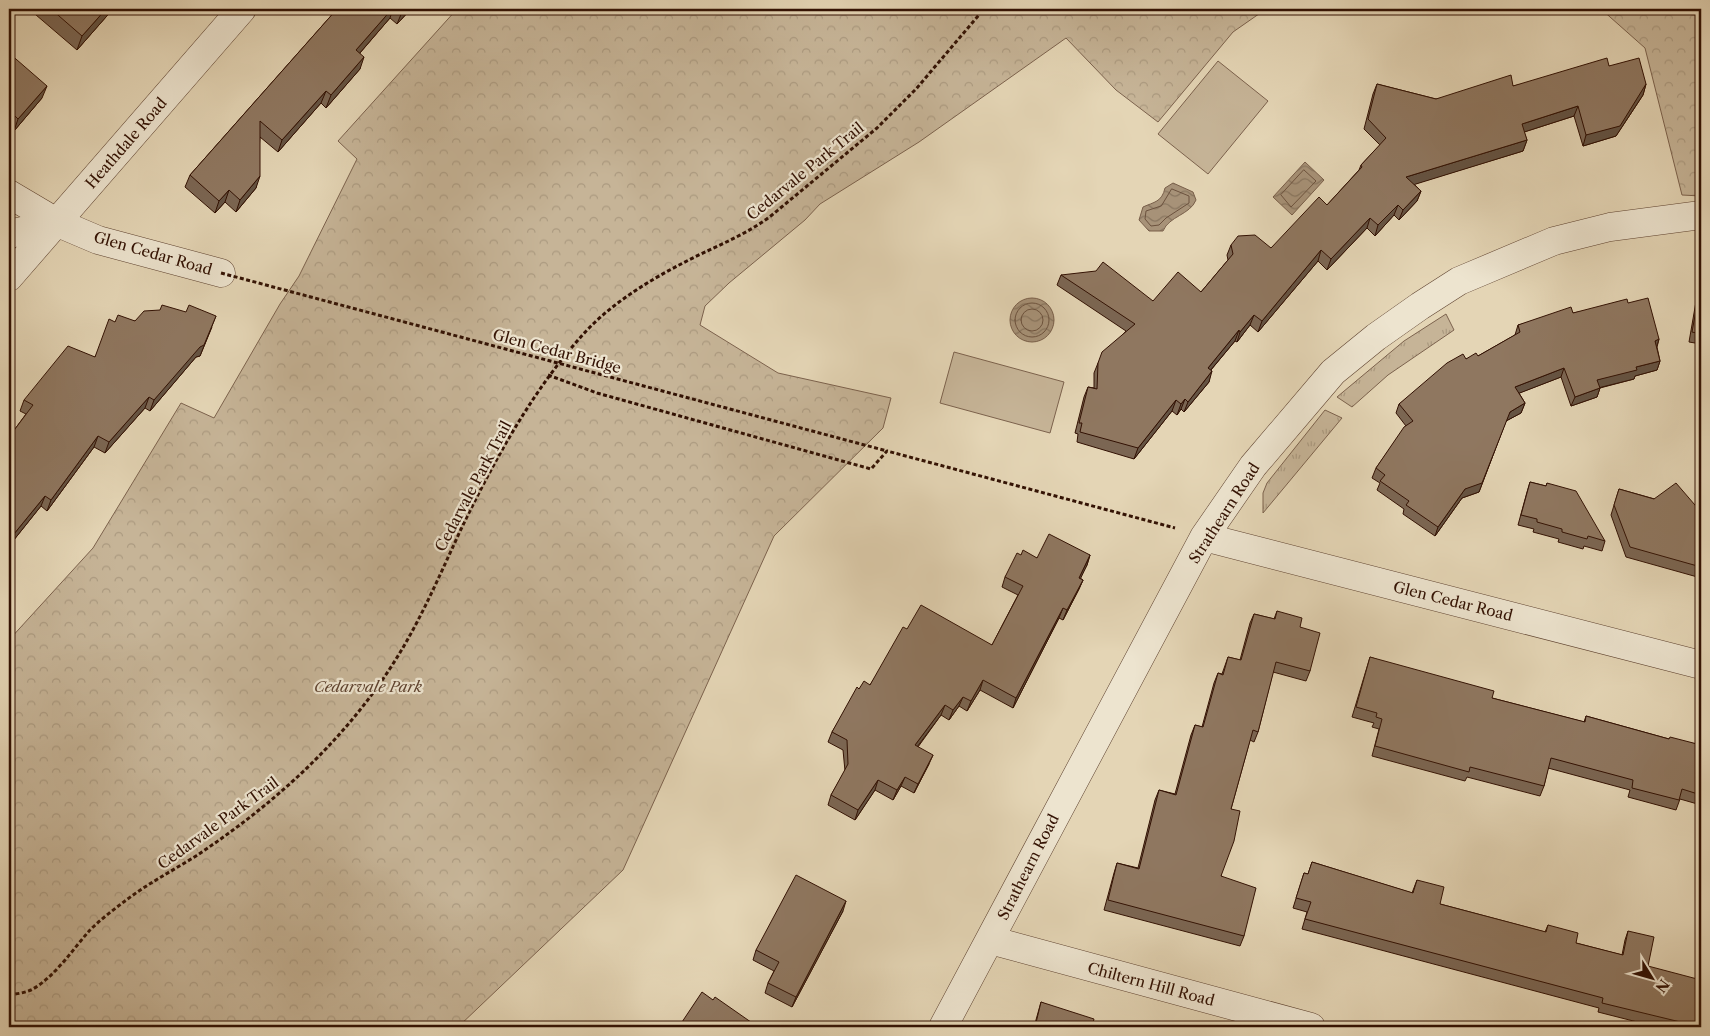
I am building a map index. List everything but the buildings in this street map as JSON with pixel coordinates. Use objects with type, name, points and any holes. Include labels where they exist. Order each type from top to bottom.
[{"type":"street","name":"Heathdale Road","points":[[9,277],[58,223],[242,9]]},
{"type":"street","name":"Glen Cedar Road","points":[[9,194],[58,223],[98,240],[221,272]]},
{"type":"street","name":"Strathearn Road","points":[[943,1027],[1058,807],[1204,537],[1253,466],[1333,372],[1376,337],[1459,281],[1554,241],[1610,228],[1701,215]]},
{"type":"street","points":[[9,234],[58,223]]},
{"type":"street","name":"Glen Cedar Road","points":[[1204,537],[1701,665]]},
{"type":"street","name":"Chiltern Hill Road","points":[[990,940],[1311,1027]]},
{"type":"path","name":"Cedarvale Park Trail","points":[[9,995],[30,990],[45,979],[94,927],[125,901],[196,856],[291,785],[348,726],[388,672],[418,621],[465,521],[516,428],[548,376],[581,336],[607,312],[641,288],[682,263],[756,228],[877,128],[916,89],[984,9]]},
{"type":"path","name":"Glen Cedar Bridge","points":[[221,272],[1142,518],[1204,537]]},
{"type":"path","points":[[548,376],[597,393],[871,469],[887,450]]},
{"type":"green space","name":"Cedarvale Park","points":[[457,9],[1266,9],[1233,32],[1158,122],[1116,90],[1066,38],[919,142],[820,204],[805,220],[729,283],[705,306],[700,325],[778,373],[891,398],[883,428],[774,536],[623,870],[458,1027],[9,1027],[9,640],[93,548],[181,403],[214,418],[280,304],[299,276],[357,159],[338,141]]},
{"type":"green space","points":[[1601,9],[1701,9],[1701,196],[1682,195],[1645,48]]},
{"type":"green space","points":[[1218,61],[1268,101],[1208,174],[1158,134]]},
{"type":"green space","points":[[1446,314],[1454,330],[1388,375],[1352,407],[1337,397],[1404,341]]},
{"type":"green space","points":[[954,352],[1064,382],[1050,433],[940,403]]},
{"type":"green space","points":[[1325,410],[1342,418],[1263,513],[1263,493],[1267,483]]},
{"type":"water","points":[[1305,162],[1324,180],[1292,215],[1273,197]]},
{"type":"water","points":[[1173,183],[1193,192],[1196,200],[1189,209],[1170,222],[1163,231],[1149,231],[1139,220],[1143,207],[1160,199],[1165,188]]},
{"type":"water","points":[[1036,298],[1048,304],[1053,311],[1053,329],[1048,336],[1041,341],[1028,342],[1020,339],[1013,332],[1010,316],[1013,308],[1020,301]]}]
